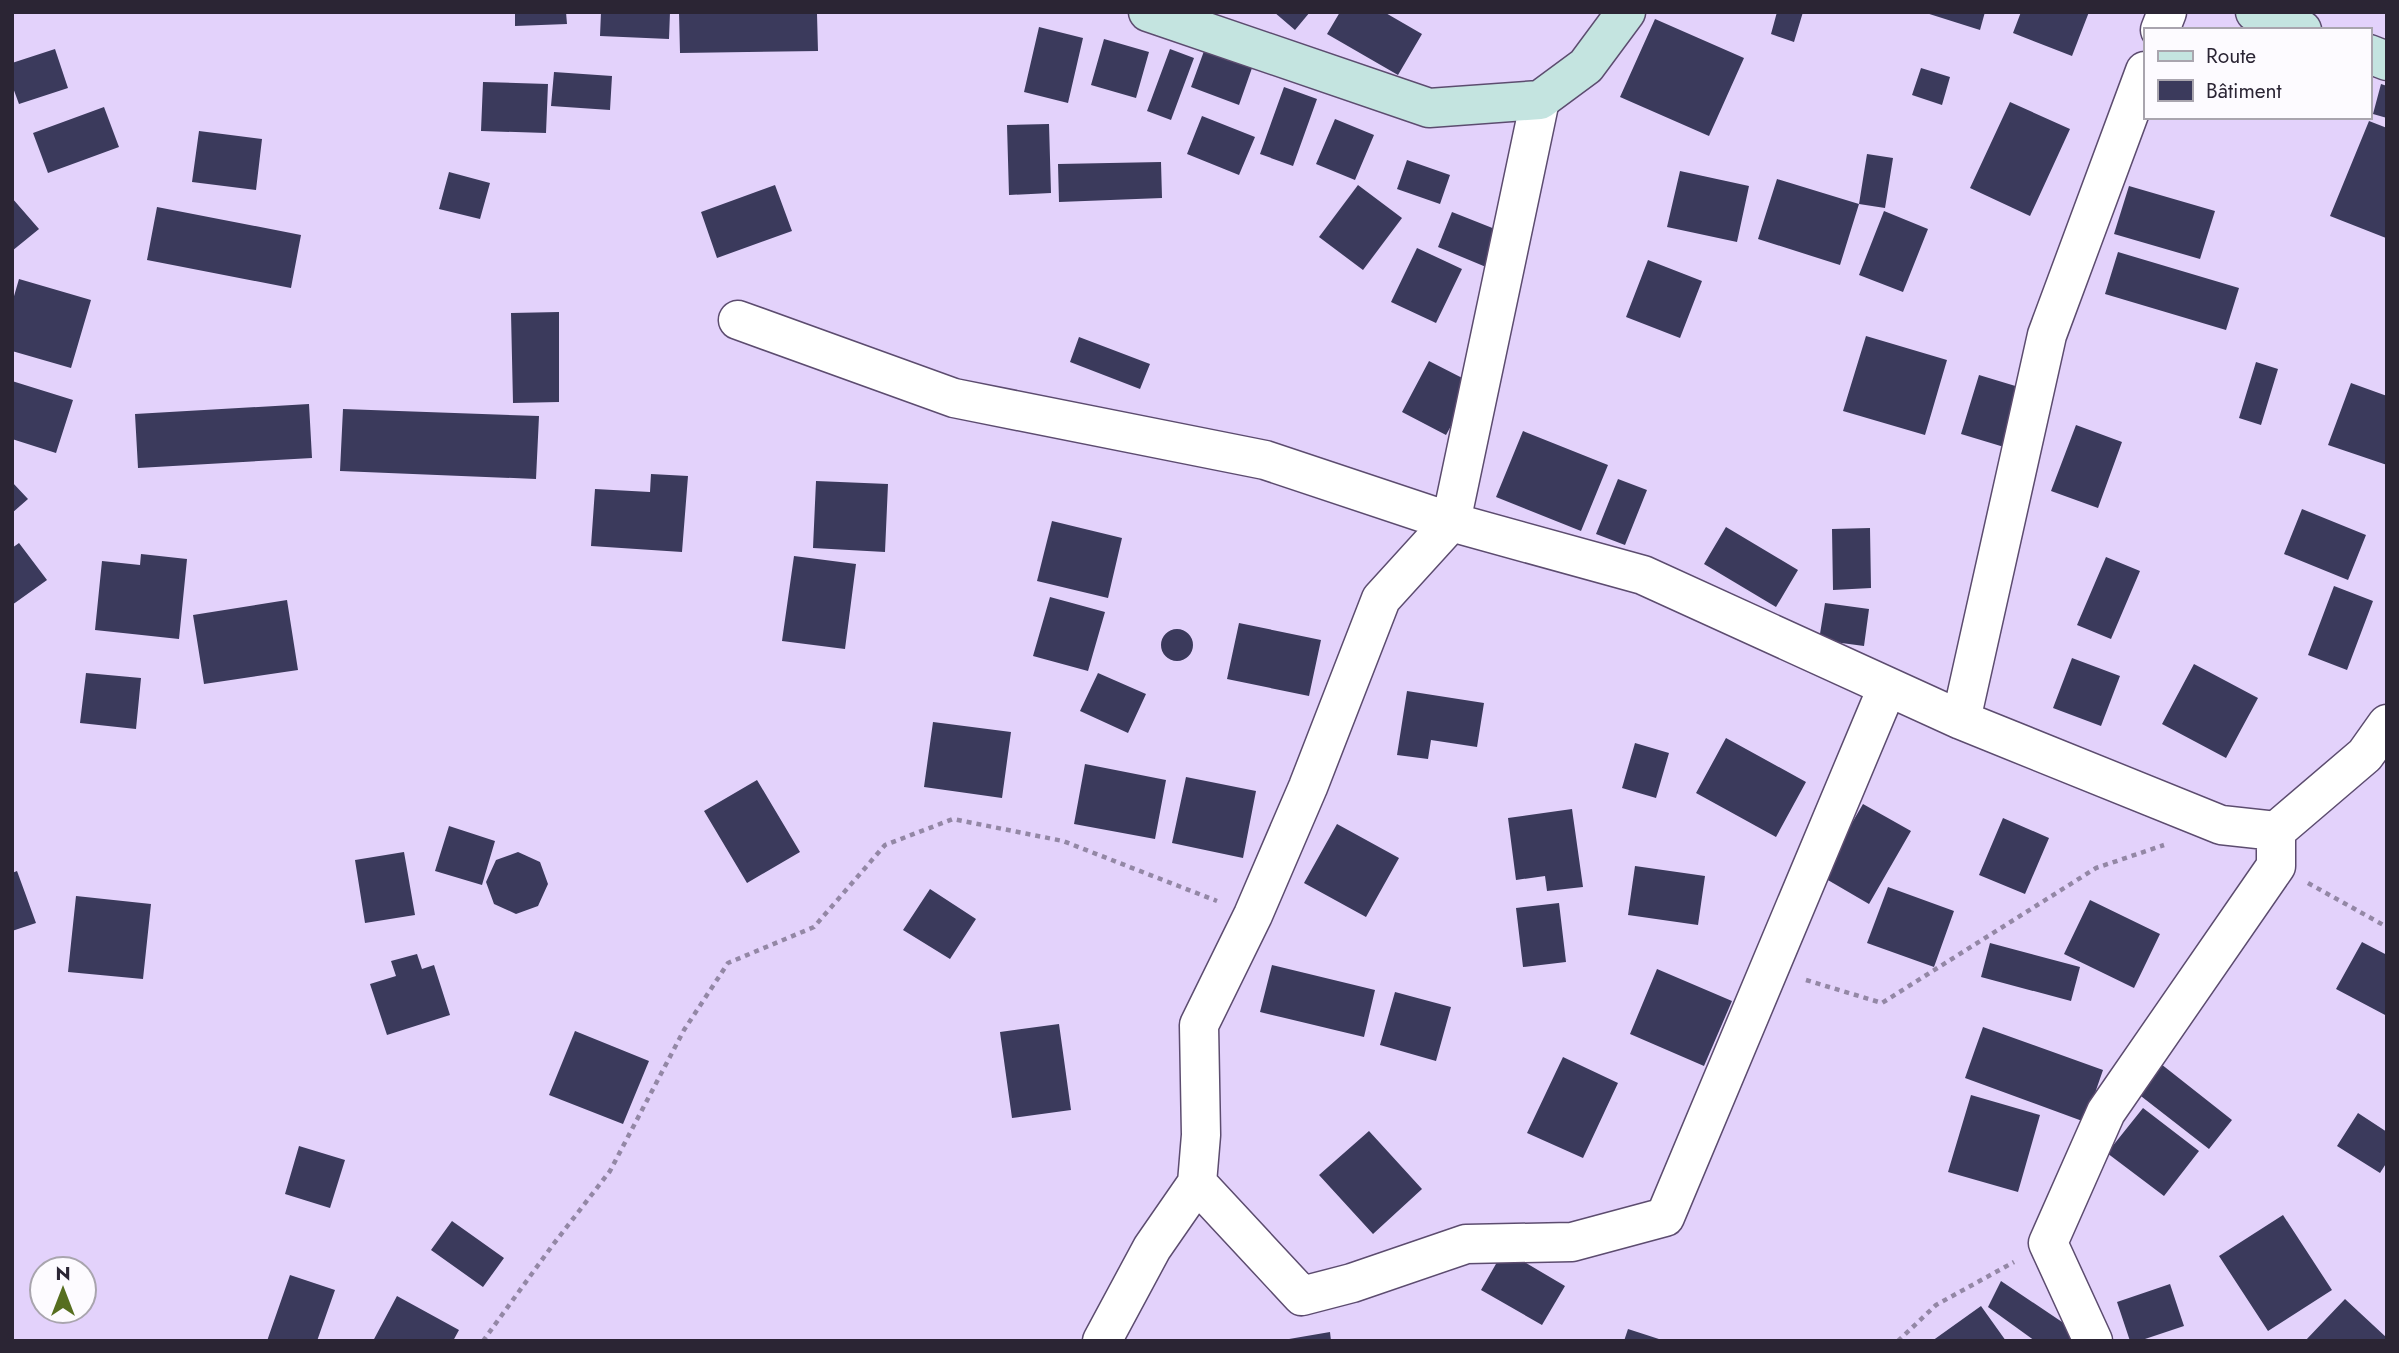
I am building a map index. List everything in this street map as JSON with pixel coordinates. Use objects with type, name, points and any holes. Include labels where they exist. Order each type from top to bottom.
[{"type":"street","points":[[1148,12],[1429,108],[1540,100],[1586,66],[1626,12]]},
{"type":"street","points":[[2255,12],[2297,28]]},
{"type":"street","points":[[1961,720],[2047,335],[2144,74]]},
{"type":"street","points":[[1102,1341],[1152,1248],[1197,1183],[1201,1135],[1199,1025],[1253,915],[1308,787],[1381,599],[1451,522],[1540,100]]},
{"type":"street","points":[[738,320],[954,398],[1265,460],[1451,522],[1643,575],[1961,720],[2276,848]]},
{"type":"street","points":[[1197,1183],[1302,1296],[1352,1283],[1466,1244],[1572,1242],[1665,1217],[1887,688]]},
{"type":"street","points":[[2092,1341],[2048,1243],[2106,1112],[2276,848],[2365,755],[2387,724]]},
{"type":"path","points":[[483,1341],[610,1171],[684,1030],[728,963],[814,927],[884,845],[953,819],[1063,841],[1253,915]]},
{"type":"path","points":[[1769,969],[1882,1003],[2096,867],[2221,825]]},
{"type":"path","points":[[2276,848],[2387,928]]},
{"type":"path","points":[[1898,1341],[1936,1305],[2048,1243]]},
{"type":"building","points":[[515,12],[566,12],[567,24],[515,26]]},
{"type":"building","points":[[601,12],[670,12],[669,39],[600,36]]},
{"type":"building","points":[[679,12],[817,14],[818,51],[680,53]]},
{"type":"building","points":[[1274,12],[1310,12],[1295,30]]},
{"type":"building","points":[[1340,12],[1384,12],[1422,34],[1398,75],[1327,34]]},
{"type":"building","points":[[1777,12],[1803,12],[1794,42],[1771,34]]},
{"type":"building","points":[[1923,12],[1985,12],[1980,30]]},
{"type":"building","points":[[2021,12],[2089,12],[2072,56],[2013,33]]},
{"type":"building","points":[[1655,19],[1744,58],[1709,136],[1620,97]]},
{"type":"building","points":[[1039,27],[1083,38],[1068,103],[1024,92]]},
{"type":"building","points":[[1104,39],[1149,52],[1136,98],[1091,85]]},
{"type":"building","points":[[55,49],[68,88],[19,104],[12,85],[12,63]]},
{"type":"building","points":[[1170,49],[1194,58],[1171,120],[1147,111]]},
{"type":"building","points":[[1204,51],[1252,68],[1239,105],[1191,87]]},
{"type":"building","points":[[1921,68],[1950,77],[1942,105],[1912,95]]},
{"type":"building","points":[[554,72],[612,76],[610,110],[551,106]]},
{"type":"building","points":[[483,82],[548,84],[546,133],[481,131]]},
{"type":"building","points":[[2381,84],[2387,86],[2387,118],[2373,114]]},
{"type":"building","points":[[1284,87],[1317,99],[1293,166],[1260,154]]},
{"type":"building","points":[[2010,102],[2070,129],[2030,216],[1970,188]]},
{"type":"building","points":[[104,107],[119,147],[48,173],[33,133]]},
{"type":"building","points":[[1202,116],[1255,137],[1239,175],[1187,154]]},
{"type":"building","points":[[1335,119],[1374,135],[1355,180],[1316,164]]},
{"type":"building","points":[[2369,121],[2387,128],[2386,238],[2330,216]]},
{"type":"building","points":[[1049,124],[1051,193],[1009,195],[1007,125]]},
{"type":"building","points":[[199,131],[262,139],[256,190],[192,182]]},
{"type":"building","points":[[1867,154],[1893,158],[1885,208],[1859,204]]},
{"type":"building","points":[[1407,160],[1450,175],[1440,204],[1397,189]]},
{"type":"building","points":[[1161,162],[1162,198],[1059,202],[1058,164]]},
{"type":"building","points":[[1680,171],[1749,186],[1737,242],[1667,227]]},
{"type":"building","points":[[449,172],[490,183],[480,219],[439,209]]},
{"type":"building","points":[[1777,179],[1859,204],[1840,265],[1758,239]]},
{"type":"building","points":[[775,185],[792,231],[717,258],[701,212]]},
{"type":"building","points":[[1358,185],[1402,218],[1363,270],[1319,237]]},
{"type":"building","points":[[2129,186],[2215,211],[2200,259],[2114,234]]},
{"type":"building","points":[[12,198],[39,229],[12,251]]},
{"type":"building","points":[[157,207],[301,235],[291,288],[147,260]]},
{"type":"building","points":[[1884,211],[1928,229],[1903,292],[1859,275]]},
{"type":"building","points":[[1452,212],[1500,231],[1486,267],[1438,247]]},
{"type":"building","points":[[1417,248],[1462,269],[1436,323],[1391,302]]},
{"type":"building","points":[[2118,252],[2239,288],[2226,330],[2105,294]]},
{"type":"building","points":[[1648,260],[1702,281],[1680,338],[1626,317]]},
{"type":"building","points":[[19,279],[91,300],[71,368],[12,351],[12,303]]},
{"type":"building","points":[[559,312],[559,402],[513,403],[511,313]]},
{"type":"building","points":[[1866,336],[1947,360],[1925,435],[1843,411]]},
{"type":"building","points":[[1079,337],[1150,364],[1140,389],[1070,362]]},
{"type":"building","points":[[1429,361],[1474,384],[1446,435],[1402,412]]},
{"type":"building","points":[[2256,362],[2278,369],[2261,425],[2239,418]]},
{"type":"building","points":[[1979,375],[2022,388],[2004,447],[1961,434]]},
{"type":"building","points":[[12,381],[73,400],[56,453],[12,439]]},
{"type":"building","points":[[2351,383],[2387,396],[2387,465],[2328,445]]},
{"type":"building","points":[[309,404],[312,458],[138,468],[135,414]]},
{"type":"building","points":[[343,409],[539,416],[536,479],[340,471]]},
{"type":"building","points":[[2076,425],[2122,442],[2098,508],[2051,491]]},
{"type":"building","points":[[1523,431],[1608,465],[1581,531],[1496,497]]},
{"type":"building","points":[[651,474],[688,476],[682,552],[591,546],[595,489],[650,492]]},
{"type":"building","points":[[1618,479],[1647,490],[1625,545],[1596,534]]},
{"type":"building","points":[[816,481],[888,484],[885,552],[813,548]]},
{"type":"building","points":[[12,482],[28,499],[12,513]]},
{"type":"building","points":[[2302,509],[2366,535],[2348,580],[2284,554]]},
{"type":"building","points":[[1052,521],[1122,538],[1108,598],[1037,581]]},
{"type":"building","points":[[1726,527],[1798,570],[1776,607],[1704,564]]},
{"type":"building","points":[[1870,528],[1871,588],[1833,590],[1832,529]]},
{"type":"building","points":[[19,543],[47,580],[12,605],[12,548]]},
{"type":"building","points":[[141,554],[187,559],[179,639],[95,630],[102,561],[140,565]]},
{"type":"building","points":[[794,556],[856,564],[845,649],[782,641]]},
{"type":"building","points":[[2106,557],[2140,571],[2111,639],[2077,625]]},
{"type":"building","points":[[2334,586],[2373,601],[2347,670],[2308,655]]},
{"type":"building","points":[[1050,597],[1105,612],[1088,671],[1033,656]]},
{"type":"building","points":[[287,600],[298,670],[204,684],[193,615]]},
{"type":"building","points":[[1825,603],[1869,609],[1864,646],[1819,640]]},
{"type":"building","points":[[1239,623],[1321,640],[1309,696],[1227,679]]},
{"type":"building","points":[[1177,629],[1188,634],[1193,645],[1188,656],[1177,661],[1166,656],[1161,645],[1166,634]]},
{"type":"building","points":[[2072,658],[2120,676],[2101,726],[2053,708]]},
{"type":"building","points":[[2194,664],[2258,698],[2226,758],[2162,724]]},
{"type":"building","points":[[86,673],[141,678],[136,729],[80,723]]},
{"type":"building","points":[[1098,673],[1146,694],[1128,733],[1080,711]]},
{"type":"building","points":[[1407,691],[1484,703],[1477,747],[1431,740],[1428,759],[1397,755]]},
{"type":"building","points":[[933,722],[1011,732],[1002,798],[924,787]]},
{"type":"building","points":[[1726,738],[1806,782],[1776,837],[1696,793]]},
{"type":"building","points":[[1635,743],[1669,753],[1656,798],[1622,788]]},
{"type":"building","points":[[1085,764],[1166,780],[1155,839],[1074,824]]},
{"type":"building","points":[[1186,777],[1256,791],[1243,858],[1172,843]]},
{"type":"building","points":[[757,780],[800,852],[747,883],[704,811]]},
{"type":"building","points":[[1863,804],[1911,831],[1869,904],[1821,876]]},
{"type":"building","points":[[1572,809],[1583,887],[1547,891],[1545,876],[1516,880],[1508,818]]},
{"type":"building","points":[[2003,818],[2049,838],[2025,894],[1979,875]]},
{"type":"building","points":[[1337,824],[1399,858],[1366,917],[1304,883]]},
{"type":"building","points":[[449,826],[495,841],[482,885],[435,871]]},
{"type":"building","points":[[404,852],[415,915],[365,923],[355,860]]},
{"type":"building","points":[[518,852],[540,862],[548,884],[538,906],[516,914],[494,904],[486,882],[496,860]]},
{"type":"building","points":[[1635,866],[1705,876],[1698,925],[1628,915]]},
{"type":"building","points":[[17,871],[36,923],[12,931],[12,873]]},
{"type":"building","points":[[1888,887],[1954,911],[1934,967],[1867,943]]},
{"type":"building","points":[[930,889],[976,919],[950,959],[903,930]]},
{"type":"building","points":[[76,896],[151,904],[143,979],[68,972]]},
{"type":"building","points":[[2090,900],[2160,934],[2134,988],[2064,954]]},
{"type":"building","points":[[1559,903],[1566,962],[1523,967],[1516,908]]},
{"type":"building","points":[[2362,942],[2387,955],[2387,1016],[2336,989]]},
{"type":"building","points":[[1990,943],[2080,967],[2071,1001],[1981,977]]},
{"type":"building","points":[[417,954],[422,969],[434,965],[450,1015],[387,1035],[370,984],[396,976],[391,961]]},
{"type":"building","points":[[1272,965],[1375,990],[1364,1037],[1260,1012]]},
{"type":"building","points":[[1657,969],[1732,1001],[1704,1066],[1630,1034]]},
{"type":"building","points":[[1395,992],[1451,1007],[1436,1061],[1380,1045]]},
{"type":"building","points":[[1059,1024],[1071,1110],[1012,1118],[1000,1032]]},
{"type":"building","points":[[1983,1027],[2103,1070],[2085,1122],[1965,1078]]},
{"type":"building","points":[[575,1031],[649,1061],[623,1124],[549,1095]]},
{"type":"building","points":[[1563,1057],[1618,1083],[1583,1158],[1527,1133]]},
{"type":"building","points":[[2161,1064],[2232,1120],[2209,1149],[2137,1093]]},
{"type":"building","points":[[1971,1095],[2040,1115],[2018,1192],[1948,1172]]},
{"type":"building","points":[[2143,1108],[2199,1151],[2164,1196],[2107,1153]]},
{"type":"building","points":[[2358,1113],[2387,1132],[2387,1162],[2380,1173],[2337,1146]]},
{"type":"building","points":[[1369,1131],[1422,1189],[1373,1234],[1319,1175]]},
{"type":"building","points":[[299,1146],[345,1160],[330,1208],[285,1194]]},
{"type":"building","points":[[2283,1215],[2332,1290],[2268,1331],[2219,1256]]},
{"type":"building","points":[[452,1221],[504,1258],[483,1287],[431,1250]]},
{"type":"building","points":[[1504,1250],[1565,1286],[1542,1325],[1481,1290]]},
{"type":"building","points":[[290,1275],[335,1290],[317,1341],[267,1341]]},
{"type":"building","points":[[2001,1281],[2065,1324],[2072,1341],[2035,1341],[1988,1307]]},
{"type":"building","points":[[2170,1284],[2184,1326],[2139,1341],[2130,1341],[2117,1302]]},
{"type":"building","points":[[397,1296],[459,1330],[453,1341],[373,1341]]},
{"type":"building","points":[[2345,1299],[2387,1338],[2387,1341],[2305,1341]]},
{"type":"building","points":[[1981,1306],[2006,1341],[1932,1341]]},
{"type":"building","points":[[1628,1329],[1662,1340],[1662,1341],[1624,1341]]},
{"type":"building","points":[[1330,1332],[1331,1341],[1289,1341],[1289,1339]]}]
